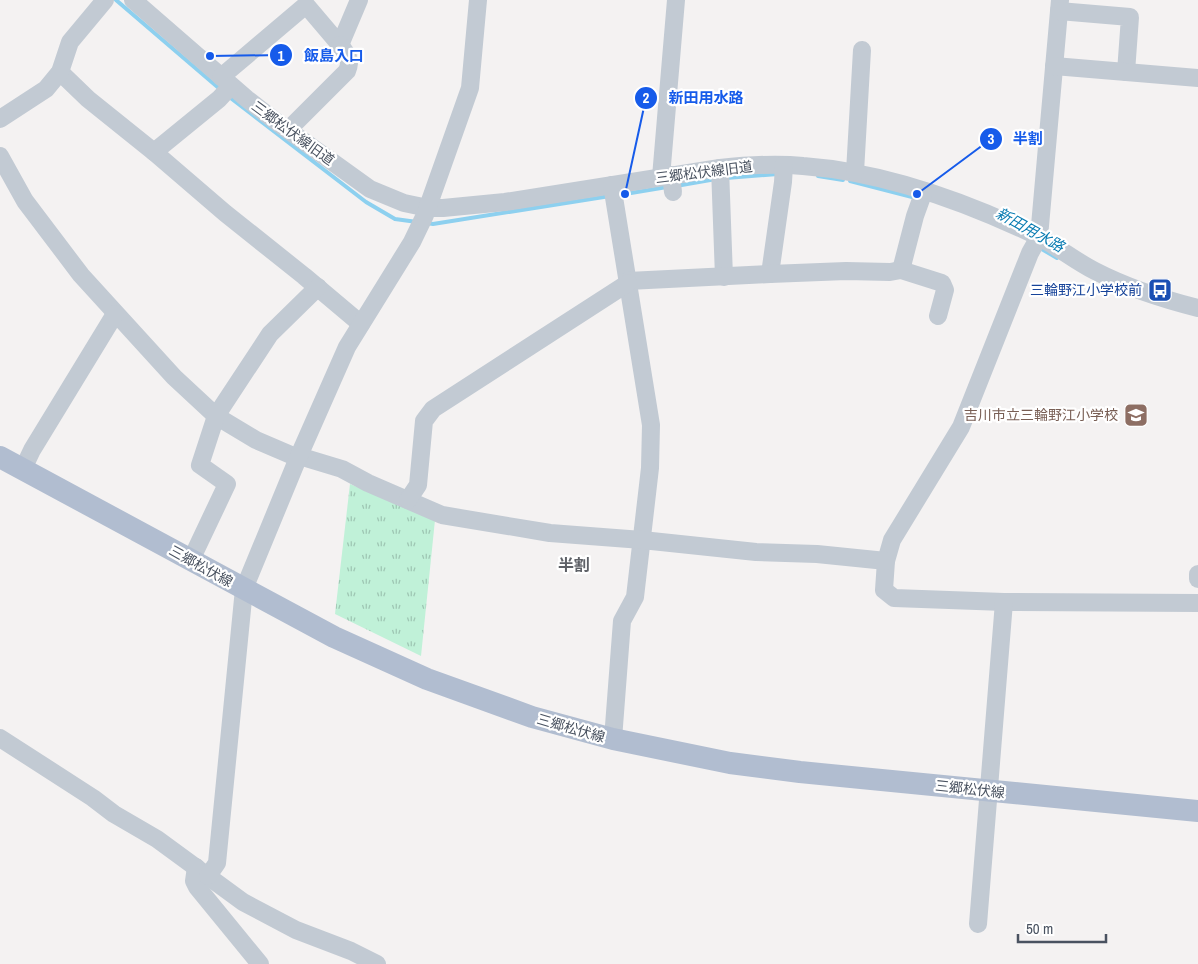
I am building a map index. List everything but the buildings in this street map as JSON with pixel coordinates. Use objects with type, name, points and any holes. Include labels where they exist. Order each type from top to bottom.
[{"type":"main road","name":"三郷松伏線","points":[[0,457],[334,637],[427,679],[532,716],[613,739],[730,763],[800,772],[1198,811]]},
{"type":"street","points":[[0,119],[46,89],[60,72],[70,42],[105,0]]},
{"type":"street","name":"三郷松伏線旧道","points":[[133,0],[225,88],[288,130],[370,189],[426,211],[613,193],[669,181],[720,176],[754,165],[783,173],[822,167],[855,172],[921,198],[992,215],[1035,245],[1118,282],[1168,300],[1198,308]]},
{"type":"street","points":[[340,45],[359,0]]},
{"type":"street","points":[[260,964],[194,881],[202,872],[217,863],[244,589],[347,347],[418,232],[470,88],[478,0]]},
{"type":"street","points":[[669,181],[676,0]]},
{"type":"street","points":[[154,152],[225,88],[306,5],[349,57],[349,66],[347,71],[288,130]]},
{"type":"street","points":[[1126,72],[1130,17],[1060,6],[1035,245],[961,427],[892,540],[886,561],[884,590],[894,598],[1004,602],[1198,603]]},
{"type":"street","points":[[855,172],[862,50]]},
{"type":"street","points":[[1054,66],[1198,78]]},
{"type":"street","points":[[60,72],[88,99],[361,324]]},
{"type":"street","points":[[0,156],[25,201],[80,276],[174,377],[216,416],[256,440],[299,457],[342,469],[368,483],[442,516],[550,533],[756,552],[818,554],[886,561]]},
{"type":"street","points":[[770,274],[783,173]]},
{"type":"street","points":[[720,176],[724,277]]},
{"type":"street","points":[[613,193],[651,425],[650,468],[635,597],[622,621],[613,739]]},
{"type":"street","points":[[902,270],[921,198]]},
{"type":"street","points":[[408,500],[418,484],[423,449],[424,421],[433,409],[628,282],[770,274],[846,271],[890,272],[902,270],[942,283],[945,290],[938,316]]},
{"type":"street","points":[[191,560],[227,484],[200,465],[216,416],[270,334],[318,287]]},
{"type":"street","points":[[24,469],[32,450],[115,314]]},
{"type":"street","points":[[1198,574],[1198,579]]},
{"type":"street","points":[[978,924],[1004,602]]},
{"type":"street","points":[[0,738],[93,798],[114,814],[157,839],[243,902],[296,930],[377,964]]},
{"type":"green space","points":[[350,484],[435,520],[421,656],[335,614]]},
{"type":"waterway","name":"新田用水路","points":[[116,0],[221,90]]},
{"type":"waterway","name":"新田用水路","points":[[228,96],[366,202],[395,219],[417,222]]},
{"type":"waterway","name":"新田用水路","points":[[726,178],[778,174]]},
{"type":"waterway","name":"新田用水路","points":[[818,176],[843,180]]},
{"type":"waterway","name":"新田用水路","points":[[676,186],[716,179]]},
{"type":"waterway","name":"新田用水路","points":[[850,181],[916,198]]},
{"type":"waterway","name":"新田用水路","points":[[619,195],[667,187]]},
{"type":"waterway","name":"新田用水路","points":[[427,223],[433,224],[610,196]]},
{"type":"waterway","name":"新田用水路","points":[[1040,248],[1057,258]]},
{"type":"place","name":"飯島入口","points":[[210,56]]},
{"type":"place","name":"新田用水路","points":[[625,194]]},
{"type":"place","name":"半割","points":[[917,194]]},
{"type":"place","name":"三輪野江小学校前","points":[[1160,290]]},
{"type":"place","name":"吉川市立三輪野江小学校","points":[[1136,415]]},
{"type":"district","name":"半割","points":[[574,565]]}]
